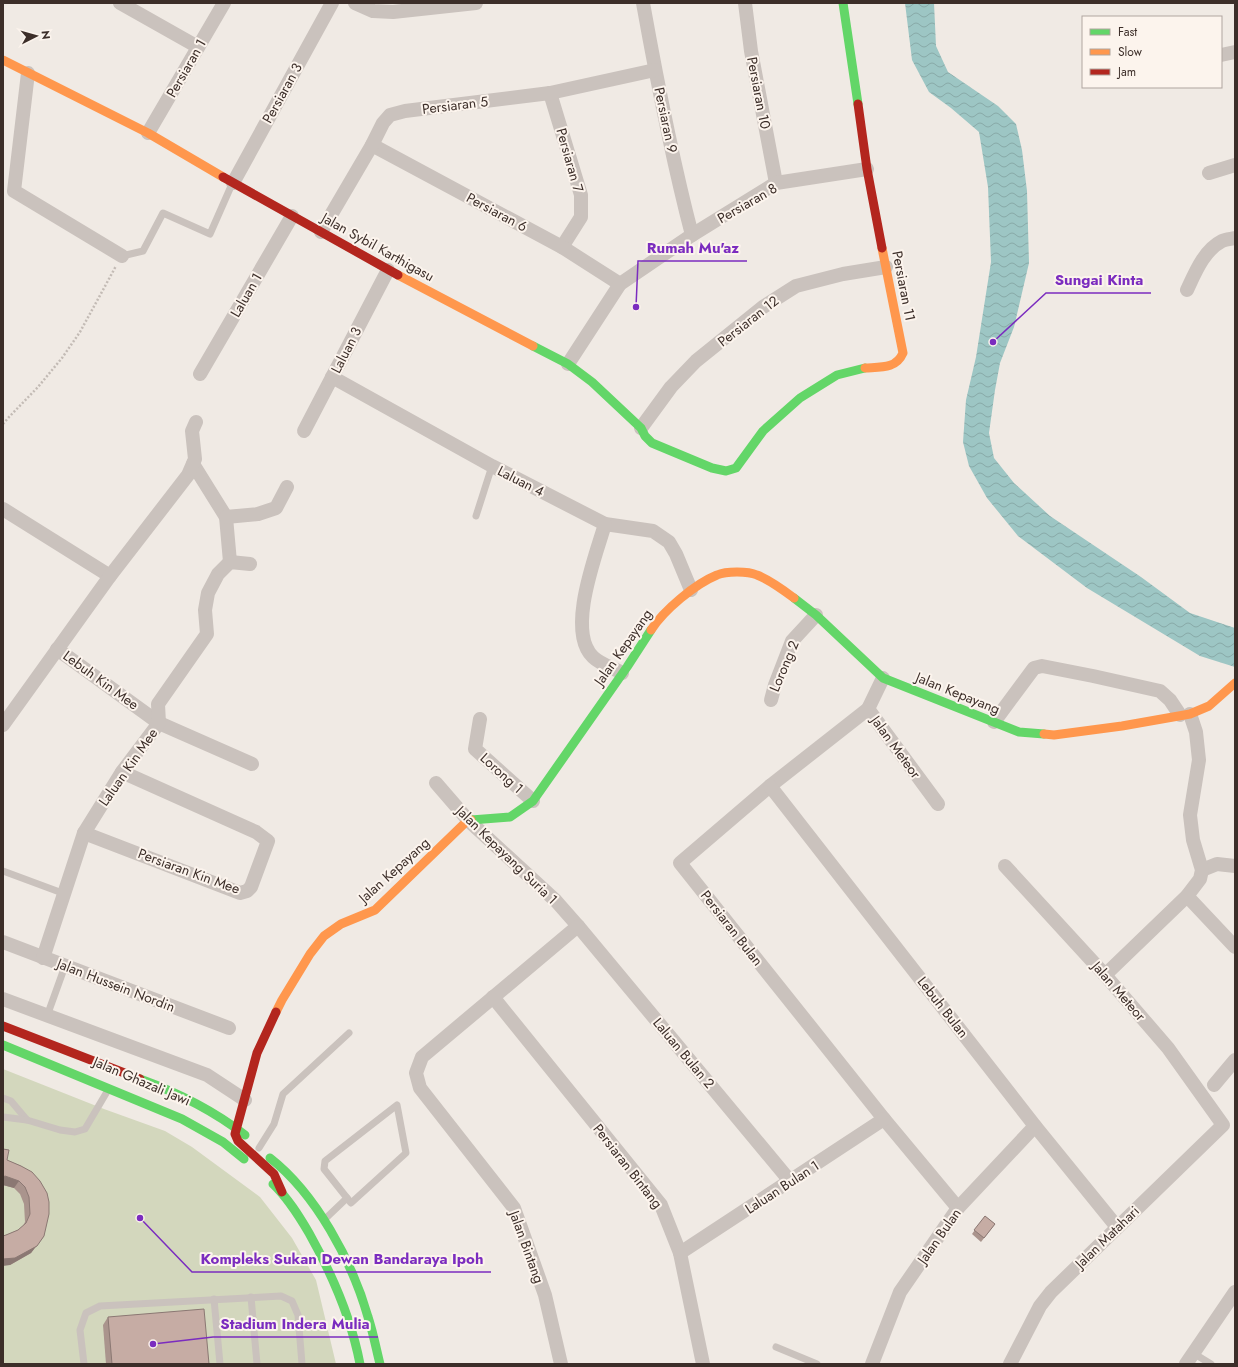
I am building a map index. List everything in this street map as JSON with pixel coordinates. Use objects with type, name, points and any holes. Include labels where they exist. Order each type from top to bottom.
[{"type":"street","points":[[120,3],[198,48]]},
{"type":"street","name":"Persiaran 1","points":[[148,133],[224,3]]},
{"type":"street","name":"Persiaran 3","points":[[233,183],[332,3]]},
{"type":"street","points":[[355,3],[373,10],[392,12],[476,3]]},
{"type":"street","name":"Persiaran 9","points":[[643,3],[655,70],[692,236]]},
{"type":"street","name":"Persiaran 10","points":[[745,3],[751,51],[776,183]]},
{"type":"street","name":"Persiaran 11","points":[[726,471],[736,468],[763,430],[800,398],[837,375],[860,369],[893,365],[900,360],[903,353],[867,169],[843,3]]},
{"type":"street","points":[[1222,55],[1235,52]]},
{"type":"street","name":"Jalan Sybil Karthigasu","points":[[3,60],[148,133],[233,183],[388,270],[568,364],[592,382],[641,428],[645,436],[652,444],[712,468],[726,471]]},
{"type":"street","name":"Persiaran 5","points":[[321,232],[372,145],[383,123],[390,115],[405,111],[550,93],[655,70]]},
{"type":"street","points":[[28,73],[14,191],[122,256]]},
{"type":"street","name":"Persiaran 7","points":[[550,93],[581,195],[581,217],[562,247]]},
{"type":"street","name":"Persiaran 6","points":[[372,145],[562,247],[620,284]]},
{"type":"street","points":[[1209,173],[1235,165]]},
{"type":"street","name":"Persiaran 8","points":[[568,364],[620,284],[692,236],[776,183],[867,169]]},
{"type":"street","name":"Laluan 1","points":[[200,374],[292,216]]},
{"type":"street","points":[[1187,290],[1202,261],[1212,250],[1222,241],[1235,238]]},
{"type":"street","name":"Persiaran 12","points":[[641,428],[671,387],[696,362],[776,298],[796,286],[843,274],[886,266]]},
{"type":"street","name":"Laluan 3","points":[[304,431],[388,270]]},
{"type":"street","name":"Laluan 4","points":[[332,377],[492,466],[605,524],[652,531],[669,542],[676,554],[691,590]]},
{"type":"street","points":[[3,725],[110,576],[188,475],[195,459],[192,431],[196,422]]},
{"type":"street","points":[[193,464],[226,518],[230,562],[250,564]]},
{"type":"street","points":[[226,518],[258,514],[276,508],[287,487]]},
{"type":"street","points":[[3,509],[110,576]]},
{"type":"street","points":[[605,524],[588,579],[581,616],[584,642],[588,651],[594,658],[622,673]]},
{"type":"street","name":"Laluan Kin Mee","points":[[43,958],[84,833],[122,772],[159,723],[158,704],[207,634],[205,610],[208,593],[218,574],[230,562]]},
{"type":"street","name":"Jalan Kepayang","points":[[236,1128],[257,1053],[282,1000],[310,954],[324,936],[341,924],[375,910],[468,820],[510,817],[533,801],[659,618],[691,590],[718,574],[737,572],[756,574],[780,587],[816,615],[884,678],[1019,732],[1054,735],[1122,726],[1185,714],[1209,706],[1234,684]]},
{"type":"street","name":"Lorong 2","points":[[771,700],[775,685],[792,641],[816,615]]},
{"type":"street","name":"Lebuh Kin Mee","points":[[57,649],[159,723],[252,764]]},
{"type":"street","points":[[994,722],[1034,668],[1042,666],[1160,691],[1185,714],[1196,732],[1199,760],[1190,815],[1193,840],[1202,870],[1200,880],[1187,896],[1105,975]]},
{"type":"street","name":"Persiaran Bulan","points":[[884,678],[868,709],[770,786],[680,863],[884,1119],[958,1208]]},
{"type":"street","name":"Jalan Meteor","points":[[868,709],[938,804]]},
{"type":"street","name":"Lorong 1","points":[[480,719],[475,749],[533,801]]},
{"type":"street","name":"Persiaran Kin Mee","points":[[84,833],[240,893],[247,892],[251,887],[268,840],[256,832],[122,772]]},
{"type":"street","name":"Jalan Kepayang Suria 1","points":[[436,784],[468,820],[556,901],[578,926]]},
{"type":"street","name":"Lebuh Bulan","points":[[770,786],[1035,1126],[1117,1227]]},
{"type":"street","points":[[1202,870],[1218,864],[1235,866]]},
{"type":"street","name":"Jalan Meteor","points":[[1005,866],[1105,975],[1168,1048],[1223,1125]]},
{"type":"street","points":[[1187,896],[1235,946]]},
{"type":"street","points":[[493,997],[578,926]]},
{"type":"street","name":"Laluan Bulan 2","points":[[578,926],[790,1181]]},
{"type":"street","name":"Jalan Hussein Nordin","points":[[3,942],[229,1028]]},
{"type":"street","name":"Jalan Bintang","points":[[493,997],[422,1057],[416,1073],[420,1088],[514,1208],[545,1295],[561,1364]]},
{"type":"street","name":"Persiaran Bintang","points":[[493,997],[661,1204],[680,1253],[703,1364]]},
{"type":"street","name":"Jalan Ghazali Jawi","points":[[3,999],[207,1075],[245,1100]]},
{"type":"street","name":"Jalan Ghazali Jawi","points":[[3,1026],[159,1086],[190,1101],[236,1128],[284,1169],[314,1204],[343,1254],[356,1282],[368,1316],[380,1364]]},
{"type":"street","name":"Jalan Ghazali Jawi","points":[[3,1045],[182,1119],[224,1142],[282,1192],[309,1234],[328,1268],[353,1332],[360,1364]]},
{"type":"street","points":[[1214,1084],[1235,1060]]},
{"type":"street","name":"Laluan Bulan 1","points":[[680,1253],[884,1119]]},
{"type":"street","name":"Jalan Matahari","points":[[1010,1364],[1040,1306],[1052,1292],[1223,1125]]},
{"type":"street","name":"Jalan Bulan","points":[[872,1364],[900,1292],[958,1208],[1035,1126]]},
{"type":"street","points":[[236,1128],[235,1134],[238,1141],[274,1174],[282,1192]]},
{"type":"street","points":[[1190,1358],[1231,1307],[1235,1292]]},
{"type":"lane","points":[[122,256],[143,251],[163,213],[210,234],[233,183]]},
{"type":"lane","points":[[476,516],[492,466]]},
{"type":"lane","points":[[3,871],[65,894]]},
{"type":"lane","points":[[47,1016],[65,966]]},
{"type":"lane","points":[[259,1148],[274,1124],[283,1094],[349,1034]]},
{"type":"lane","points":[[3,1117],[27,1120],[60,1130],[74,1132],[85,1129],[109,1088]]},
{"type":"lane","points":[[3,1098],[11,1101],[27,1120]]},
{"type":"lane","points":[[396,1105],[406,1153],[351,1203],[347,1198],[324,1169],[325,1161],[396,1105]]},
{"type":"lane","points":[[323,1220],[347,1198]]},
{"type":"lane","points":[[84,1364],[80,1330],[86,1313],[100,1306],[281,1296],[292,1301],[298,1315],[302,1364]]},
{"type":"lane","points":[[251,1297],[257,1364]]},
{"type":"lane","points":[[214,1299],[220,1364]]},
{"type":"lane","points":[[776,1347],[817,1364]]},
{"type":"lane","points":[[1190,1358],[1210,1364]]},
{"type":"path","points":[[3,424],[38,387],[62,358],[80,332],[122,256]]},
{"type":"green space","points":[[3,1069],[104,1109],[165,1131],[192,1147],[260,1197],[292,1238],[316,1280],[336,1364],[3,1364]]},
{"type":"water","points":[[905,3],[934,3],[936,46],[948,72],[998,106],[1016,124],[1022,150],[1027,191],[1029,263],[1014,327],[1000,363],[995,390],[989,433],[994,458],[1014,483],[1050,516],[1141,577],[1190,613],[1235,628],[1235,667],[1200,656],[1087,588],[1018,536],[987,498],[969,466],[963,442],[966,400],[976,357],[991,262],[988,187],[979,132],[951,108],[929,92],[912,60]]},
{"type":"building","points":[[3,1149],[9,1150],[7,1160],[32,1172],[40,1181],[47,1193],[49,1214],[44,1236],[37,1246],[15,1258],[3,1259],[3,1236],[18,1230],[26,1223],[30,1214],[29,1197],[25,1187],[19,1181],[5,1176],[3,1177]]},
{"type":"building","points":[[985,1216],[995,1224],[984,1238],[974,1230]]},
{"type":"building","points":[[204,1309],[209,1364],[112,1364],[108,1317]]},
{"type":"traffic: fast","points":[[843,3],[858,104]]},
{"type":"traffic: fast","points":[[533,346],[568,364],[592,382],[641,428],[645,436],[652,443],[712,468],[726,471],[736,468],[763,431],[800,398],[837,375],[865,368]]},
{"type":"traffic: fast","points":[[794,598],[816,615],[883,678],[1019,732],[1044,734]]},
{"type":"traffic: fast","points":[[471,820],[510,817],[533,801],[627,667],[651,630]]},
{"type":"traffic: fast","points":[[3,1045],[182,1119],[223,1142],[244,1159]]},
{"type":"traffic: fast","points":[[140,1079],[208,1110],[245,1135]]},
{"type":"traffic: fast","points":[[270,1158],[287,1173],[317,1209],[342,1252],[361,1296],[380,1364]]},
{"type":"traffic: fast","points":[[273,1184],[284,1195],[309,1233],[333,1280],[346,1313],[360,1364]]},
{"type":"traffic: slow","points":[[3,60],[148,133],[223,177]]},
{"type":"traffic: slow","points":[[865,368],[892,365],[903,353],[882,248]]},
{"type":"traffic: slow","points":[[398,275],[533,346]]},
{"type":"traffic: slow","points":[[651,630],[664,614],[681,598],[708,579],[721,574],[737,572],[753,574],[771,582],[794,598]]},
{"type":"traffic: slow","points":[[1044,734],[1054,735],[1122,726],[1190,714],[1209,706],[1235,683]]},
{"type":"traffic: slow","points":[[276,1012],[310,954],[324,936],[341,924],[375,910],[468,820],[471,820]]},
{"type":"traffic: jam","points":[[858,104],[867,169],[882,248]]},
{"type":"traffic: jam","points":[[223,177],[398,275]]},
{"type":"traffic: jam","points":[[276,1012],[257,1053],[235,1134],[238,1141],[274,1174],[282,1192]]},
{"type":"traffic: jam","points":[[3,1026],[140,1079]]},
{"type":"place","name":"Rumah Mu'az","points":[[636,307]]},
{"type":"place","name":"Sungai Kinta","points":[[993,342]]},
{"type":"place","name":"Kompleks Sukan Dewan Bandaraya Ipoh","points":[[140,1218]]},
{"type":"place","name":"Stadium Indera Mulia","points":[[153,1344]]}]
